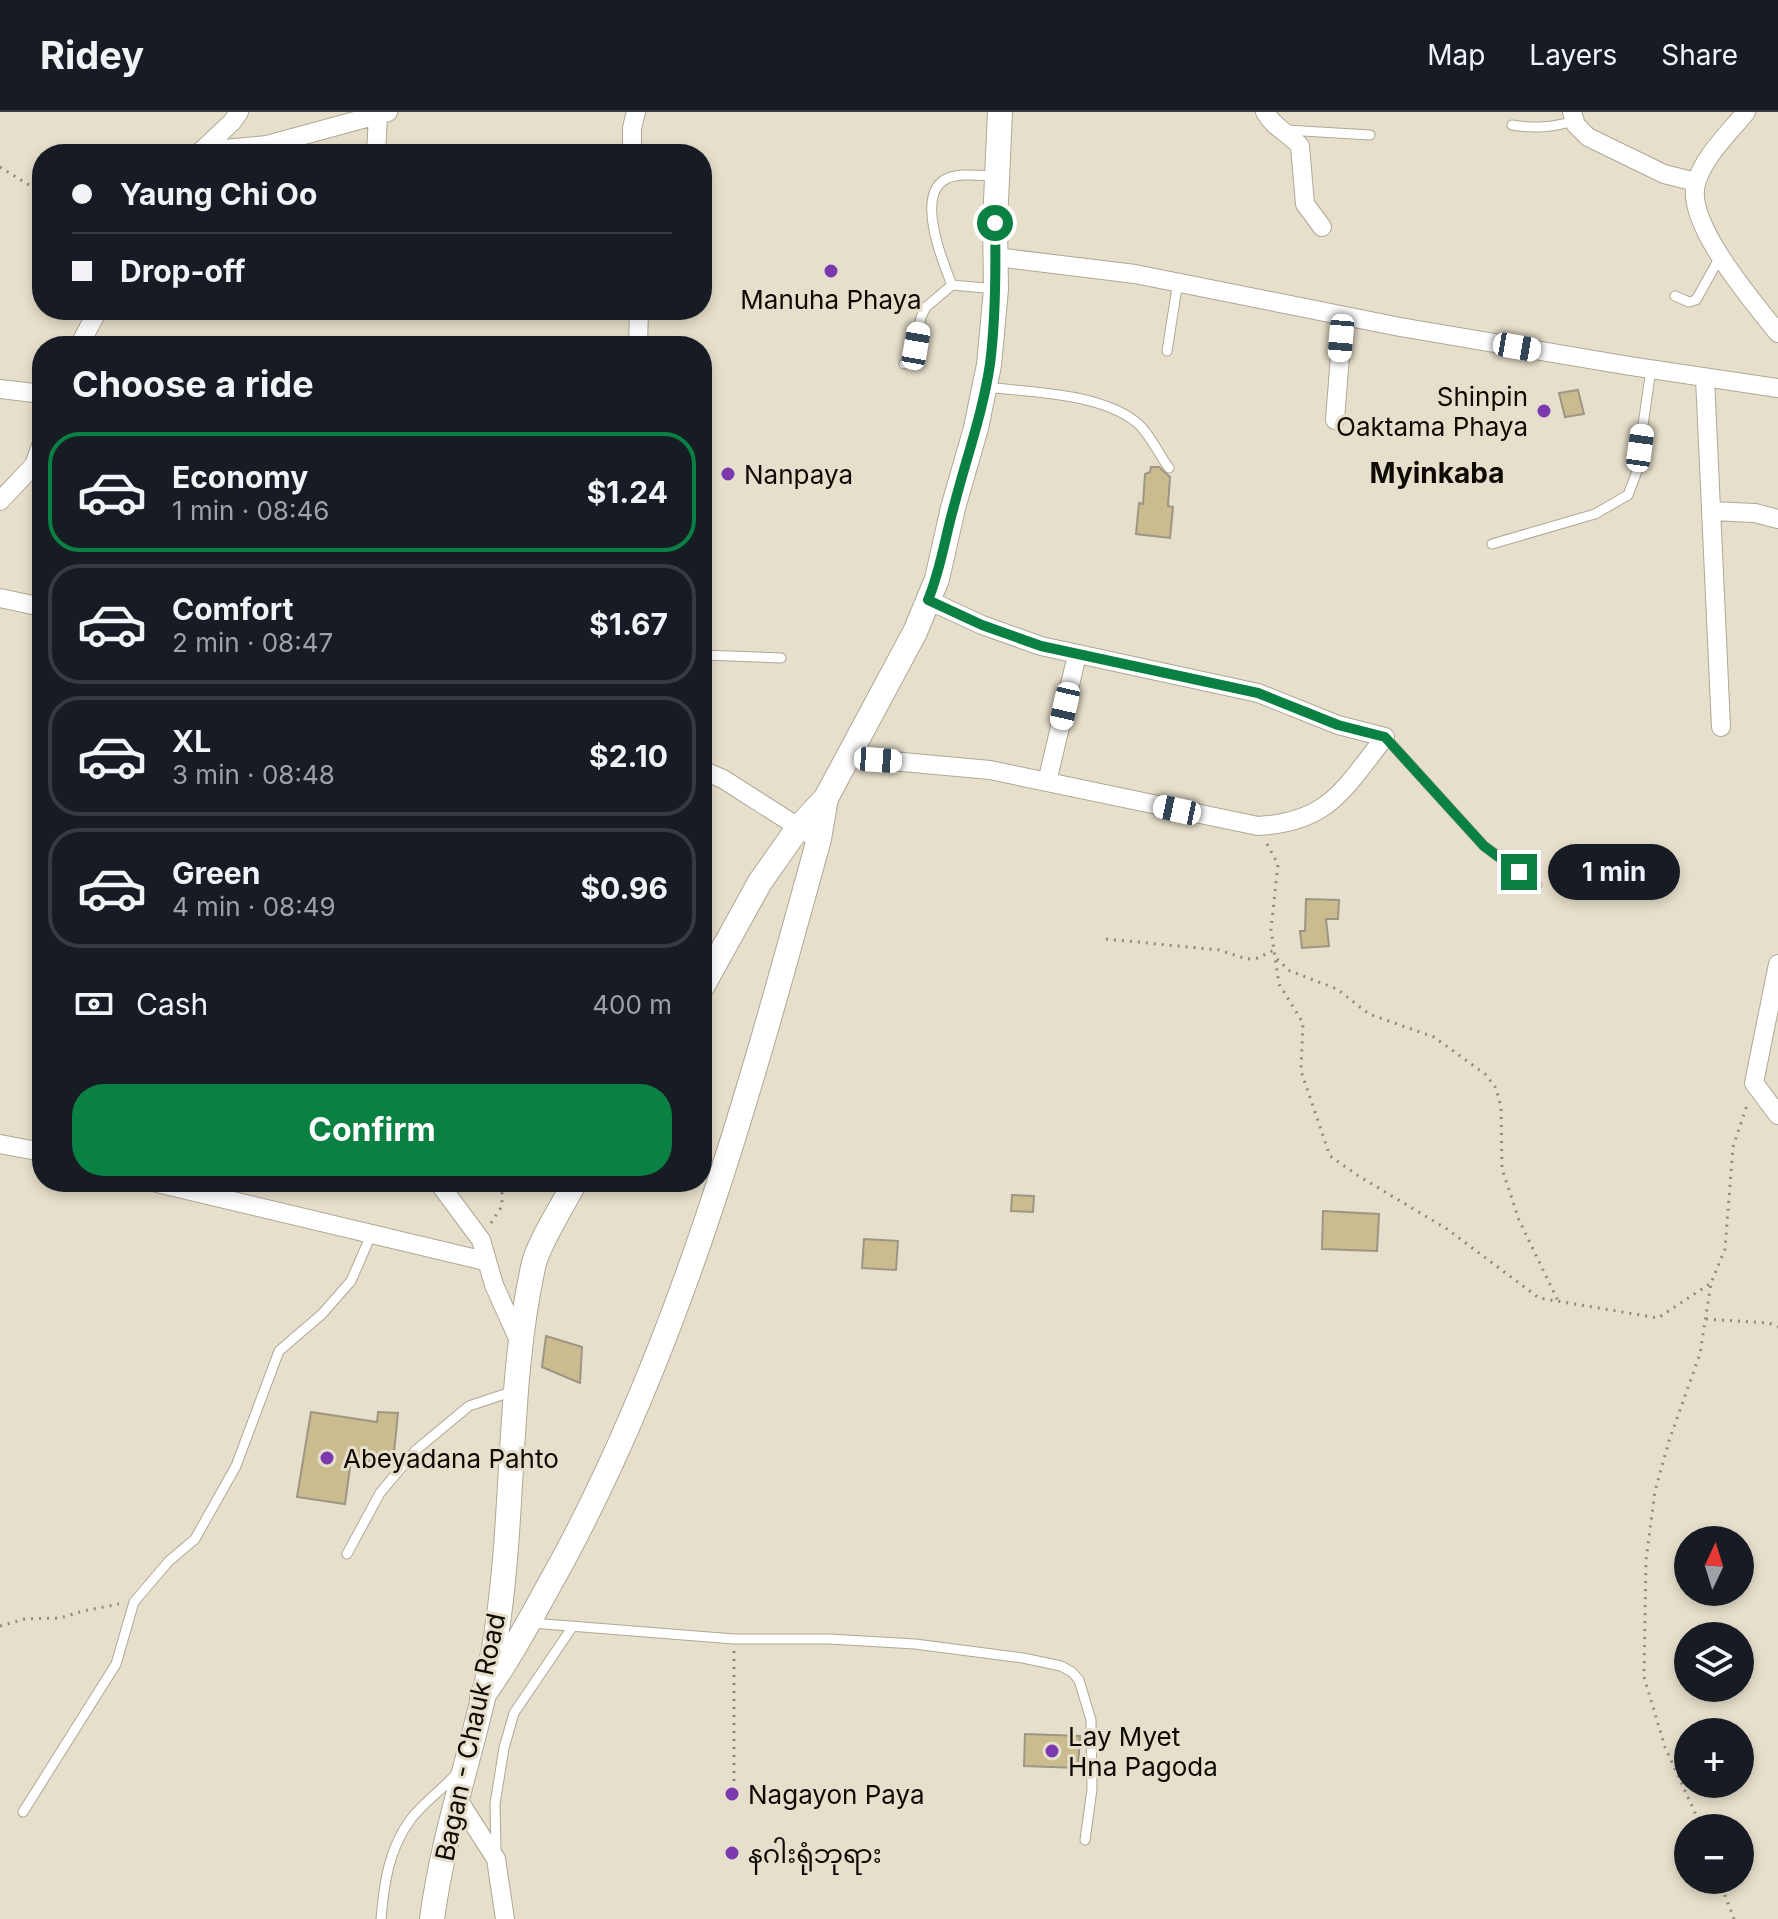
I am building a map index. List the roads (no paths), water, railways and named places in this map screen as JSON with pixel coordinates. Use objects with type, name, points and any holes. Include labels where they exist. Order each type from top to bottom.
[{"type":"main road","points":[[482,1697],[528,1623],[605,1475],[642,1395],[685,1283],[751,1088],[808,834],[915,632],[937,579],[989,365],[996,289],[1000,112]]},
{"type":"main road","points":[[712,969],[760,882],[808,834]]},
{"type":"main road","name":"Bagan - Chauk Road","points":[[432,1919],[457,1798],[494,1649],[521,1345],[535,1260],[570,1192]]},
{"type":"street","points":[[209,144],[239,112]]},
{"type":"street","points":[[632,144],[636,112]]},
{"type":"street","points":[[1265,112],[1279,130],[1300,146],[1305,204],[1322,227]]},
{"type":"street","points":[[1746,112],[1713,153],[1696,182],[1697,207],[1703,226],[1720,257],[1778,333]]},
{"type":"street","points":[[271,144],[383,114],[378,144]]},
{"type":"street","points":[[1574,116],[1588,137],[1664,174],[1696,182]]},
{"type":"street","points":[[996,257],[1178,281],[1343,317],[1778,388]]},
{"type":"street","points":[[1335,420],[1343,317]]},
{"type":"street","points":[[1705,378],[1721,727]]},
{"type":"street","points":[[0,389],[32,393]]},
{"type":"street","points":[[0,501],[32,472]]},
{"type":"street","points":[[1711,511],[1755,513],[1778,519]]},
{"type":"street","points":[[0,598],[32,605]]},
{"type":"street","points":[[848,757],[990,770],[1258,826],[1286,825],[1307,818],[1337,798],[1385,737],[1338,725],[1258,693],[1041,646],[982,625],[928,600]]},
{"type":"street","points":[[1047,782],[1077,655]]},
{"type":"street","points":[[712,774],[808,834]]},
{"type":"street","points":[[1778,964],[1772,1028],[1754,1083],[1778,1115]]},
{"type":"street","points":[[0,1144],[32,1150]]},
{"type":"street","points":[[194,1192],[485,1261]]},
{"type":"street","points":[[445,1192],[481,1240],[485,1261],[521,1345]]},
{"type":"street","points":[[457,1798],[496,1859],[505,1919]]},
{"type":"lane","points":[[1512,125],[1532,129],[1551,128],[1574,116]]},
{"type":"lane","points":[[1279,130],[1370,135]]},
{"type":"lane","points":[[952,285],[936,242],[932,220],[934,193],[948,177],[997,176]]},
{"type":"lane","points":[[1675,296],[1689,302],[1696,300],[1720,257]]},
{"type":"lane","points":[[1167,351],[1178,281]]},
{"type":"lane","points":[[904,364],[916,346],[926,307],[952,285],[996,289]]},
{"type":"lane","points":[[1492,544],[1595,514],[1628,495],[1636,474],[1651,369]]},
{"type":"lane","points":[[984,387],[1077,398],[1106,407],[1138,423],[1169,468]]},
{"type":"lane","points":[[712,655],[781,658]]},
{"type":"lane","points":[[1385,737],[1484,846],[1537,885]]},
{"type":"lane","points":[[23,1812],[116,1664],[134,1602],[169,1561],[195,1539],[236,1466],[279,1351],[322,1314],[351,1281],[371,1235]]},
{"type":"lane","points":[[347,1554],[380,1493],[416,1450],[469,1406],[518,1390]]},
{"type":"lane","points":[[528,1623],[734,1639],[829,1639],[915,1644],[1061,1666],[1079,1680],[1091,1720],[1092,1789],[1085,1840]]},
{"type":"lane","points":[[496,1859],[495,1804],[504,1748],[514,1713],[573,1626]]},
{"type":"lane","points":[[381,1919],[384,1885],[394,1848],[412,1817],[465,1765]]},
{"type":"place","name":"Manuha Phaya","points":[[831,271]]},
{"type":"place","name":"Shinpin Oaktama Phaya","points":[[1544,411]]},
{"type":"place","name":"Nanpaya","points":[[728,474]]},
{"type":"place","name":"Abeyadana Pahto","points":[[327,1458]]},
{"type":"place","name":"Lay Myet Hna Pagoda","points":[[1052,1751]]},
{"type":"place","name":"Nagayon Paya","points":[[732,1794]]},
{"type":"place","name":"နဂါးရုံဘုရား","points":[[732,1853]]},
{"type":"district","name":"Myinkaba","points":[[1437,473]]}]
